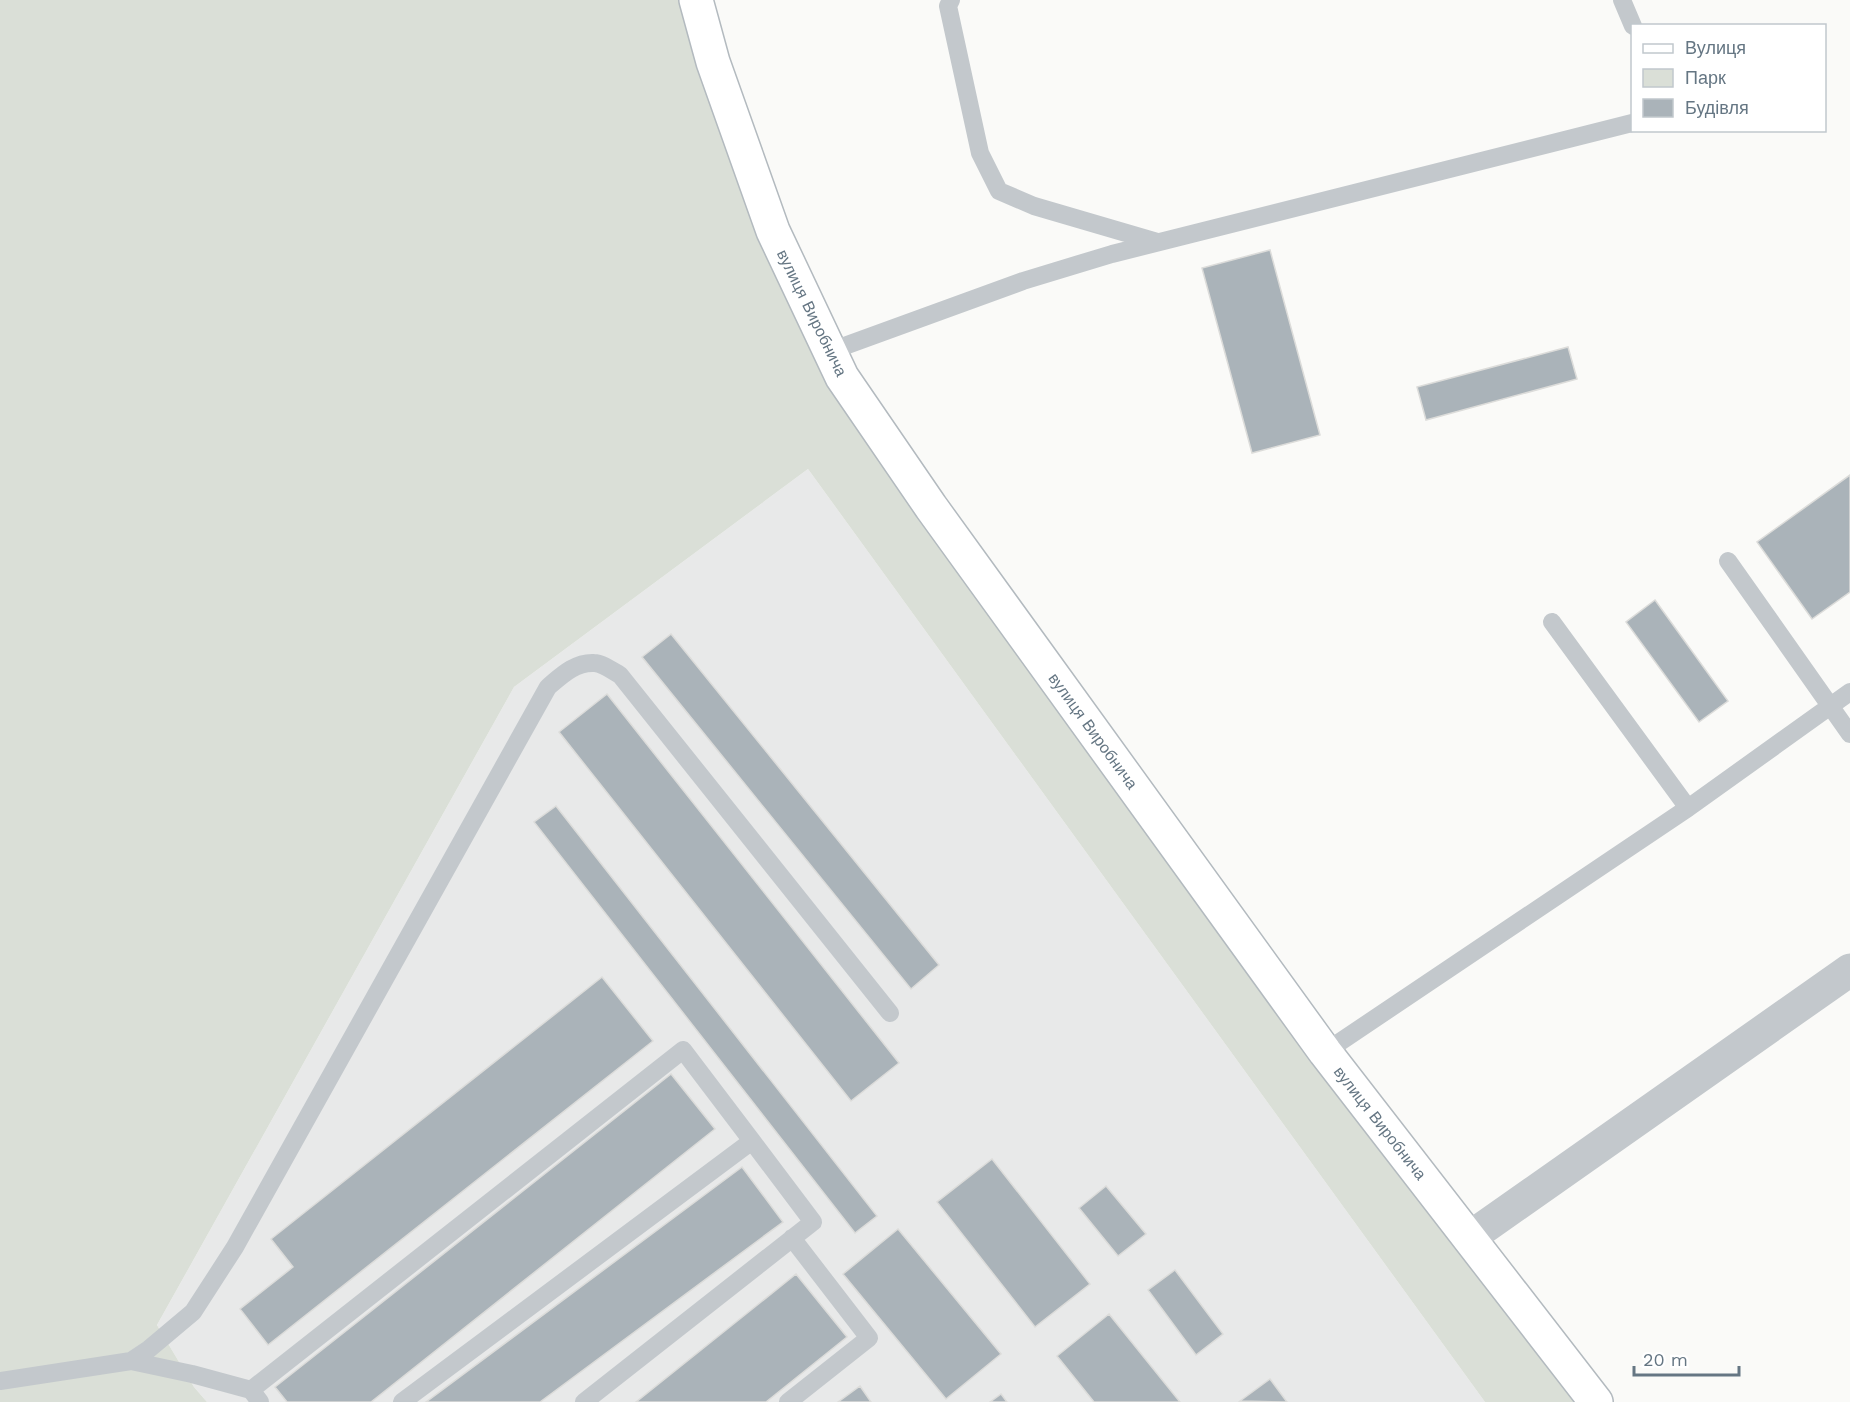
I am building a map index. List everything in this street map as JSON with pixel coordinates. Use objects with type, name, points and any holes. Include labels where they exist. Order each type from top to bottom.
[{"type":"street","name":"вулиця Виробнича","points":[[696,0],[713,62],[773,231],[828,352],[842,377],[931,507],[1324,1052],[1596,1402]]},
{"type":"street","points":[[1469,1238],[1850,970]]},
{"type":"lane","points":[[951,0],[948,6],[980,153],[999,191],[1034,206],[1159,242]]},
{"type":"lane","points":[[1623,0],[1632,24]]},
{"type":"lane","points":[[828,352],[1023,281],[1112,254],[1631,123]]},
{"type":"lane","points":[[1728,561],[1850,734]]},
{"type":"lane","points":[[1552,622],[1688,808]]},
{"type":"lane","points":[[131,1361],[193,1312],[235,1248],[548,687],[567,671],[596,663],[620,675],[890,1013]]},
{"type":"lane","points":[[1324,1052],[1688,808],[1850,692]]},
{"type":"lane","points":[[0,1381],[131,1361],[192,1374],[255,1396],[683,1050],[813,1222],[584,1402]]},
{"type":"lane","points":[[402,1402],[752,1141]]},
{"type":"lane","points":[[788,1402],[869,1338],[792,1238]]},
{"type":"shaded area","points":[[808,469],[1485,1402],[207,1402],[194,1387],[157,1325],[514,687]]},
{"type":"green space","points":[[0,0],[696,0],[828,352],[1596,1402],[1485,1402],[808,469],[514,687],[157,1325],[194,1387],[207,1402],[0,1402]]},
{"type":"building","points":[[1270,250],[1320,435],[1252,453],[1202,268]]},
{"type":"building","points":[[1568,347],[1577,379],[1426,420],[1417,387]]},
{"type":"building","points":[[1850,475],[1850,592],[1812,619],[1757,542]]},
{"type":"building","points":[[1655,600],[1728,701],[1699,722],[1626,622]]},
{"type":"building","points":[[671,634],[939,965],[911,989],[642,657]]},
{"type":"building","points":[[607,694],[899,1063],[851,1101],[559,732]]},
{"type":"building","points":[[556,806],[877,1216],[855,1233],[534,822]]},
{"type":"building","points":[[602,977],[653,1041],[268,1345],[240,1309],[293,1267],[271,1239]]},
{"type":"building","points":[[671,1074],[715,1129],[371,1402],[287,1402],[275,1387]]},
{"type":"building","points":[[992,1159],[1090,1284],[1035,1327],[937,1202]]},
{"type":"building","points":[[742,1167],[783,1222],[540,1402],[426,1402]]},
{"type":"building","points":[[1106,1186],[1146,1234],[1118,1256],[1079,1208]]},
{"type":"building","points":[[898,1229],[1001,1354],[946,1399],[843,1274]]},
{"type":"building","points":[[1175,1270],[1223,1334],[1196,1355],[1148,1290]]},
{"type":"building","points":[[796,1274],[847,1337],[766,1402],[636,1402]]},
{"type":"building","points":[[1109,1314],[1180,1402],[1094,1402],[1057,1356]]},
{"type":"building","points":[[1270,1379],[1287,1402],[1240,1401]]},
{"type":"building","points":[[860,1386],[871,1402],[838,1402]]},
{"type":"building","points":[[1001,1394],[1007,1402],[990,1402]]}]
